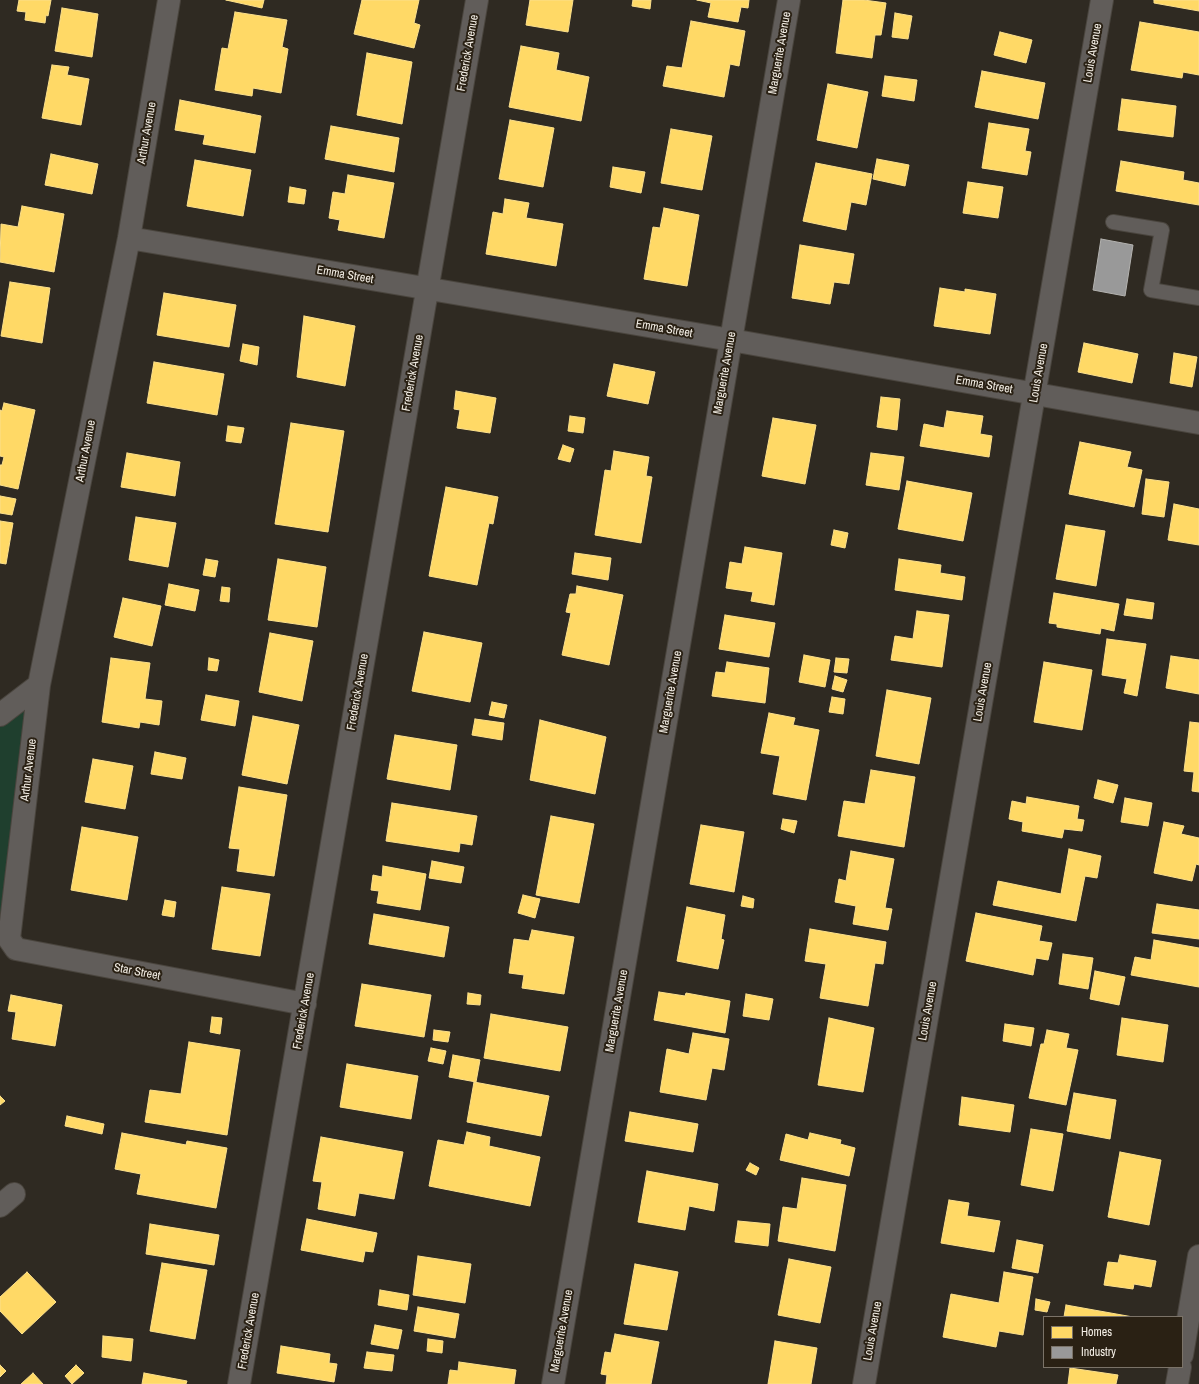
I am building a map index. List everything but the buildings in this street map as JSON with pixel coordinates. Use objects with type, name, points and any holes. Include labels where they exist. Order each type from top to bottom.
[{"type":"street","name":"Arthur Avenue","points":[[13,904],[39,685],[130,238],[169,0]]},
{"type":"street","name":"Frederick Avenue","points":[[239,1384],[477,0]]},
{"type":"street","name":"Marguerite Avenue","points":[[553,1384],[789,0]]},
{"type":"street","name":"Louis Avenue","points":[[864,1384],[1102,0]]},
{"type":"street","name":"Emma Street","points":[[130,238],[731,340],[1199,423]]},
{"type":"street","points":[[0,715],[39,685]]},
{"type":"street","name":"Star Street","points":[[13,904],[9,939],[16,949],[305,1004]]},
{"type":"street","points":[[1183,1349],[1199,1256]]},
{"type":"street","points":[[1177,1384],[1180,1368]]},
{"type":"lane","points":[[1113,222],[1162,230],[1151,290],[1199,298]]},
{"type":"green space","points":[[28,703],[0,936],[0,722]]}]
